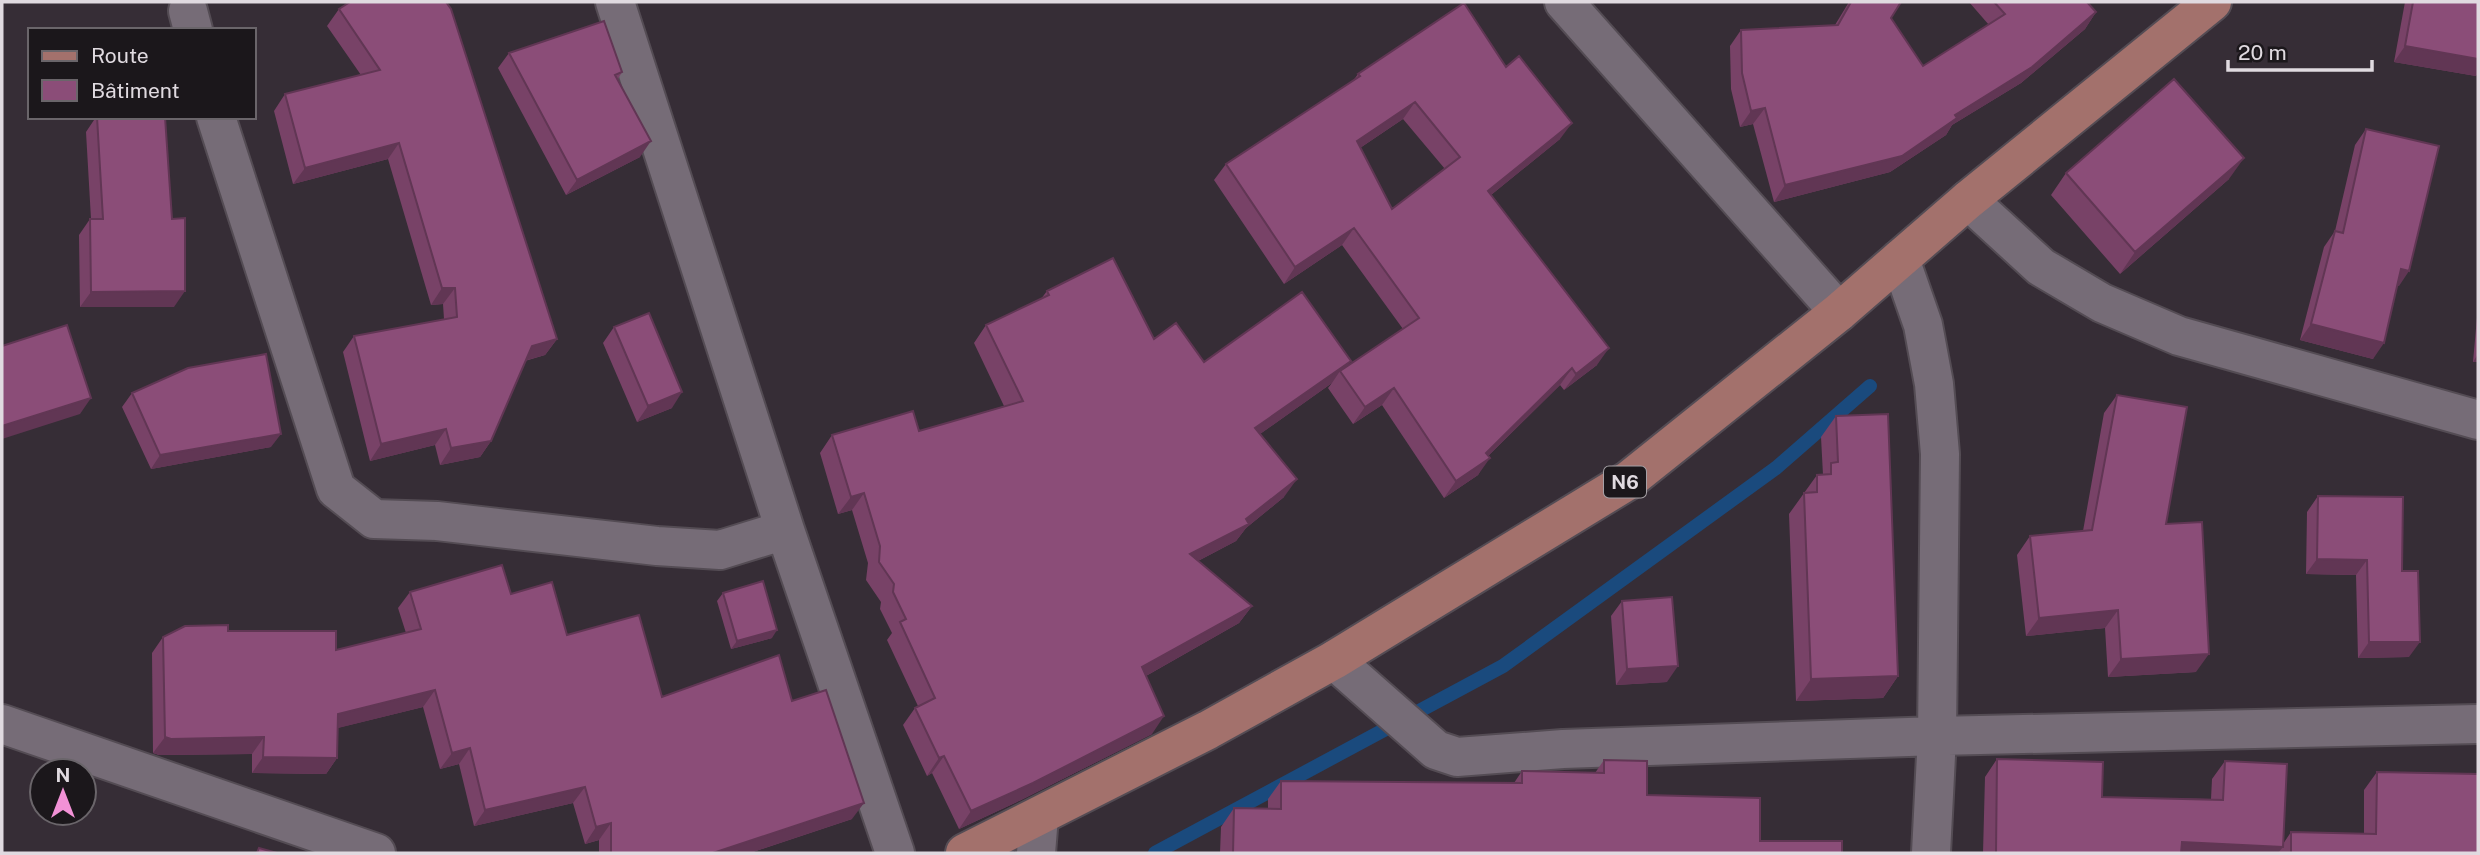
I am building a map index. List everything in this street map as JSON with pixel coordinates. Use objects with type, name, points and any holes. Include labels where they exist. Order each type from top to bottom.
[{"type":"main road","name":"N6","points":[[965,853],[1208,730],[1334,660],[1629,480],[1839,312],[1968,200],[2212,2]]},
{"type":"street","points":[[615,2],[785,530],[895,853]]},
{"type":"street","points":[[1564,2],[1839,312]]},
{"type":"street","points":[[217,119],[336,489],[374,519],[437,521],[657,546],[720,550],[785,530]]},
{"type":"street","points":[[1968,200],[2040,267],[2102,303],[2179,336],[2478,420]]},
{"type":"street","points":[[1900,259],[1923,325],[1934,384],[1940,454],[1937,736],[1931,853]]},
{"type":"street","points":[[1334,660],[1436,750],[1457,757],[1563,749],[1937,736],[2478,724]]},
{"type":"street","points":[[2,724],[376,853]]},
{"type":"street","points":[[1036,853],[1039,816]]},
{"type":"building","points":[[350,2],[446,2],[451,9],[557,339],[532,346],[491,441],[451,448],[446,429],[381,444],[354,336],[457,317],[455,288],[442,288],[399,143],[305,168],[285,94],[380,70],[339,9]]},
{"type":"building","points":[[1851,2],[1901,2],[1891,18],[1923,66],[2005,14],[1994,2],[2087,2],[2096,12],[2032,67],[1955,115],[1957,118],[1902,156],[1785,185],[1765,108],[1751,111],[1742,73],[1741,30],[1838,25]]},
{"type":"building","points":[[2413,2],[2478,2],[2478,59],[2405,46]]},
{"type":"building","points":[[1464,3],[1506,67],[1519,56],[1572,123],[1488,191],[1609,348],[1576,374],[1572,368],[1486,453],[1490,458],[1456,481],[1394,388],[1365,407],[1340,371],[1419,318],[1354,228],[1295,267],[1226,164],[1360,76],[1358,74]],"holes":[[[1415,102],[1460,157],[1392,209],[1357,141]]]},
{"type":"building","points":[[604,21],[622,72],[615,75],[651,141],[577,180],[509,53]]},
{"type":"building","points":[[2174,79],[2244,158],[2135,252],[2066,173]]},
{"type":"building","points":[[97,119],[165,119],[172,219],[185,218],[185,291],[91,292],[90,219],[103,219]]},
{"type":"building","points":[[2366,129],[2439,146],[2409,271],[2401,269],[2384,343],[2311,324],[2335,231],[2343,233]]},
{"type":"building","points":[[1113,258],[1154,339],[1176,323],[1204,362],[1302,292],[1351,361],[1255,428],[1297,479],[1246,519],[1249,524],[1190,554],[1252,606],[1142,667],[1164,716],[1033,783],[971,811],[944,756],[939,758],[915,708],[935,698],[900,622],[906,619],[893,592],[894,584],[879,562],[880,546],[864,493],[851,497],[832,435],[913,411],[919,431],[1023,401],[986,325],[1049,295],[1047,291]]},
{"type":"building","points":[[649,313],[682,392],[648,406],[614,327]]},
{"type":"building","points":[[67,325],[91,398],[2,426],[2,346]]},
{"type":"building","points":[[266,354],[281,434],[160,455],[132,393],[188,368]]},
{"type":"building","points":[[2117,395],[2187,407],[2166,524],[2202,522],[2209,654],[2121,659],[2118,610],[2039,618],[2030,536],[2092,530]]},
{"type":"building","points":[[1888,414],[1898,676],[1811,679],[1804,493],[1817,492],[1817,475],[1831,474],[1831,463],[1838,462],[1836,416]]},
{"type":"building","points":[[2318,496],[2403,497],[2402,571],[2418,571],[2420,642],[2369,642],[2367,560],[2317,559]]},
{"type":"building","points":[[502,565],[511,594],[552,582],[567,635],[639,615],[662,697],[779,655],[792,701],[826,690],[864,803],[713,853],[611,853],[611,823],[596,827],[585,787],[485,810],[470,748],[452,753],[435,690],[338,714],[337,758],[263,757],[264,737],[165,737],[163,637],[185,626],[228,625],[228,631],[336,631],[336,650],[421,629],[410,592]]},
{"type":"building","points":[[763,581],[777,630],[737,641],[723,593]]},
{"type":"building","points":[[1672,597],[1678,666],[1627,669],[1622,601]]},
{"type":"building","points":[[1997,759],[2103,762],[2102,797],[2223,800],[2225,761],[2287,764],[2283,847],[2182,842],[2181,853],[1996,853]]},
{"type":"building","points":[[1604,760],[1647,761],[1647,795],[1760,798],[1760,841],[1842,841],[1842,853],[1233,853],[1234,808],[1281,809],[1281,781],[1522,783],[1522,771],[1604,773]]},
{"type":"building","points":[[2377,772],[2478,774],[2478,853],[2291,853],[2291,832],[2376,834]]},
{"type":"building","points":[[259,848],[277,853],[257,853]]},
{"type":"waterway","points":[[1155,853],[1503,666],[1776,468],[1870,386]]}]
